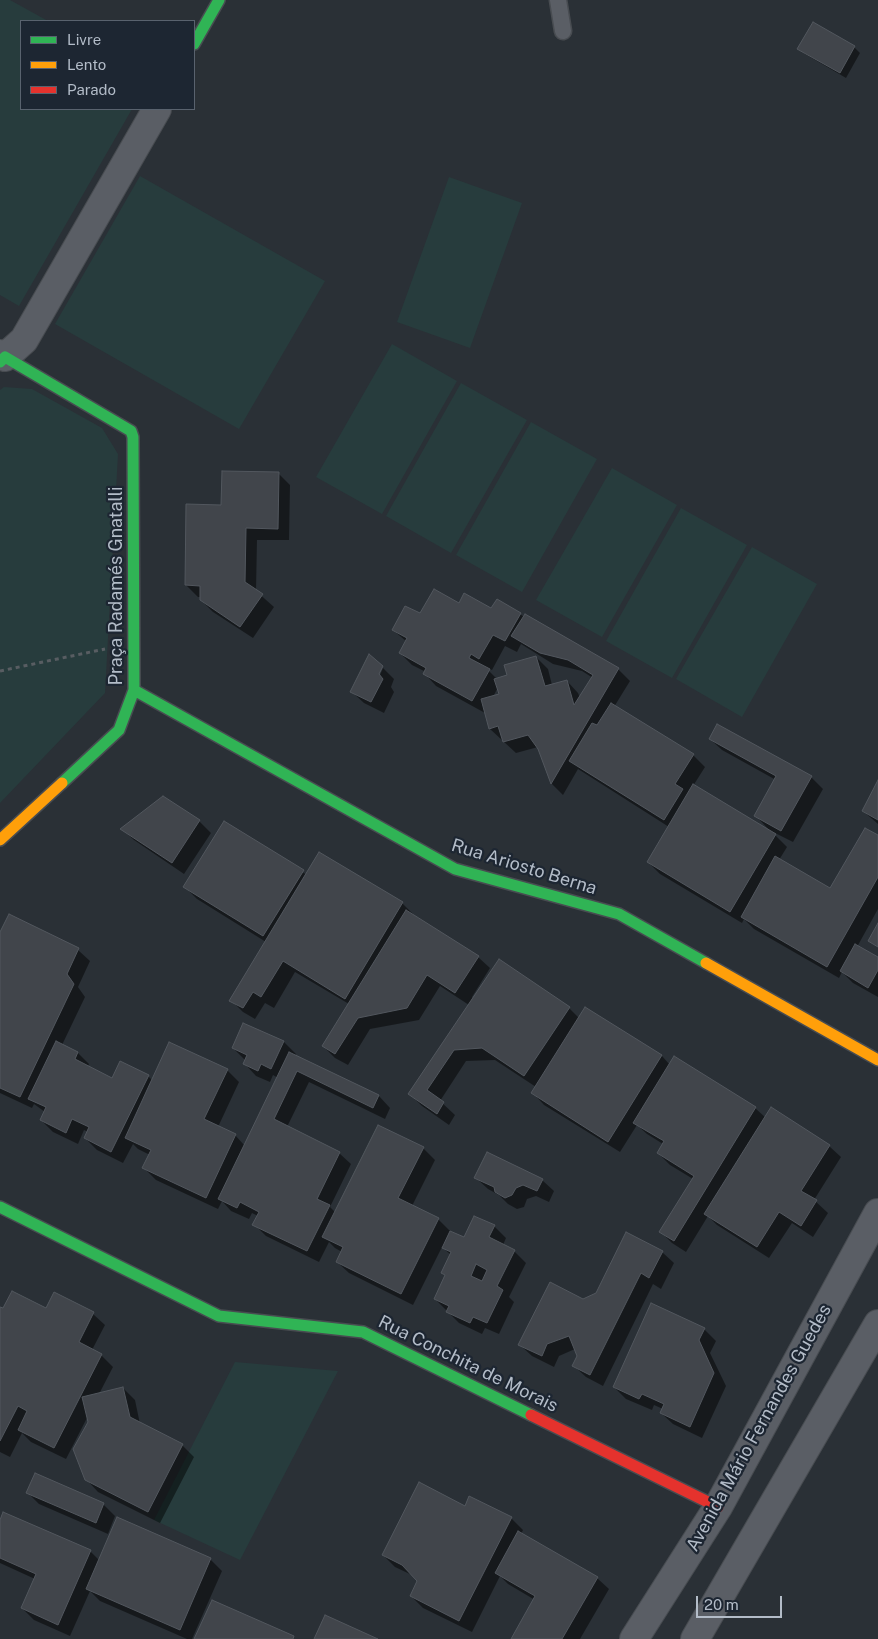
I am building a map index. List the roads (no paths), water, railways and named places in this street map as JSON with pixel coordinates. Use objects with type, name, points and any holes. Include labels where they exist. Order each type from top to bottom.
[{"type":"street","points":[[195,42],[219,0]]},
{"type":"street","points":[[2,357],[24,340],[156,110]]},
{"type":"street","name":"Praça Radamés Gnatalli","points":[[0,840],[119,730],[134,690],[134,436],[131,432],[2,357]]},
{"type":"street","name":"Rua Ariosto Berna","points":[[134,690],[455,869],[619,914],[878,1060]]},
{"type":"street","name":"Rua Conchita de Morais","points":[[0,1207],[219,1316],[363,1332],[718,1508]]},
{"type":"street","name":"Avenida Mário Fernandes Guedes","points":[[634,1639],[718,1508],[878,1213]]},
{"type":"street","points":[[695,1639],[878,1324]]},
{"type":"lane","points":[[558,0],[563,31]]}]
